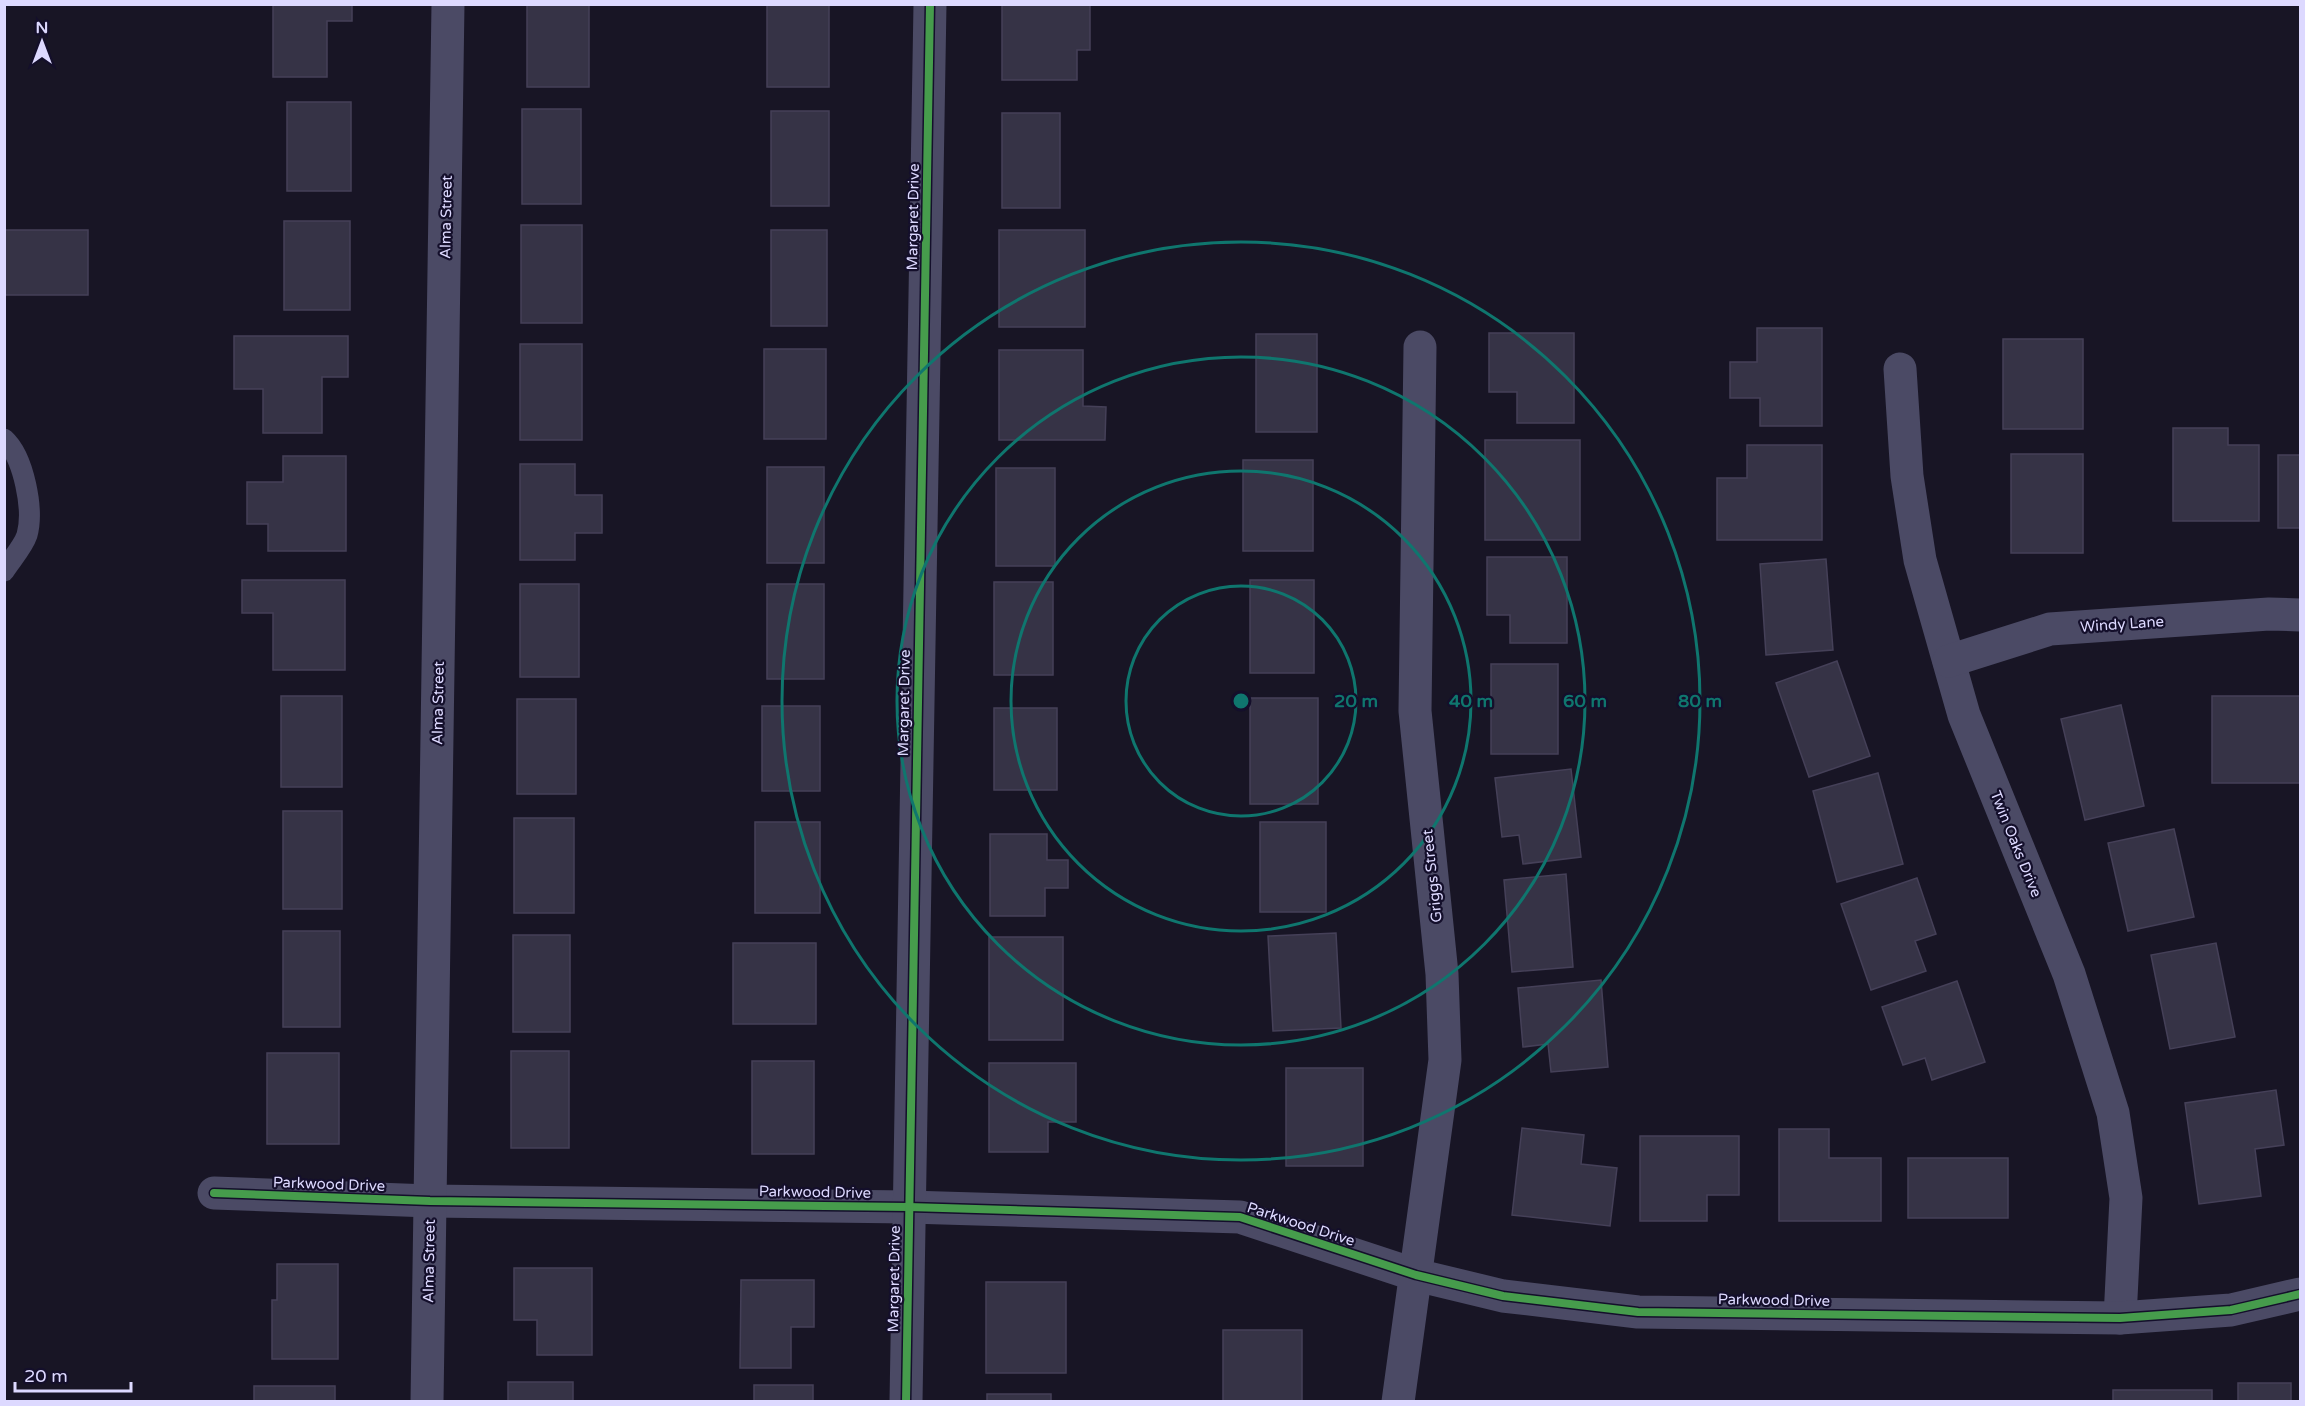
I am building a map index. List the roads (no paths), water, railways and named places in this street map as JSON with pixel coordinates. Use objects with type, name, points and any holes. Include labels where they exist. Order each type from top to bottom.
[{"type":"street","name":"Alma Street","points":[[427,1401],[448,4]]},
{"type":"street","name":"Margaret Drive","points":[[906,1401],[930,4]]},
{"type":"street","name":"Griggs Street","points":[[1398,1401],[1445,1060],[1442,974],[1415,711],[1420,347]]},
{"type":"street","name":"Twin Oaks Drive","points":[[1900,369],[1907,476],[1920,560],[1964,715],[2069,974],[2112,1113],[2126,1198],[2120,1318]]},
{"type":"street","name":"Windy Lane","points":[[1949,661],[2050,629],[2269,614],[2301,615]]},
{"type":"street","name":"Parkwood Drive","points":[[214,1193],[430,1202],[909,1207],[1240,1217],[1416,1275],[1503,1296],[1638,1312],[2120,1318],[2231,1310],[2301,1294]]},
{"type":"lane","points":[[4,439],[10,444],[28,484],[27,535],[4,571]]}]
